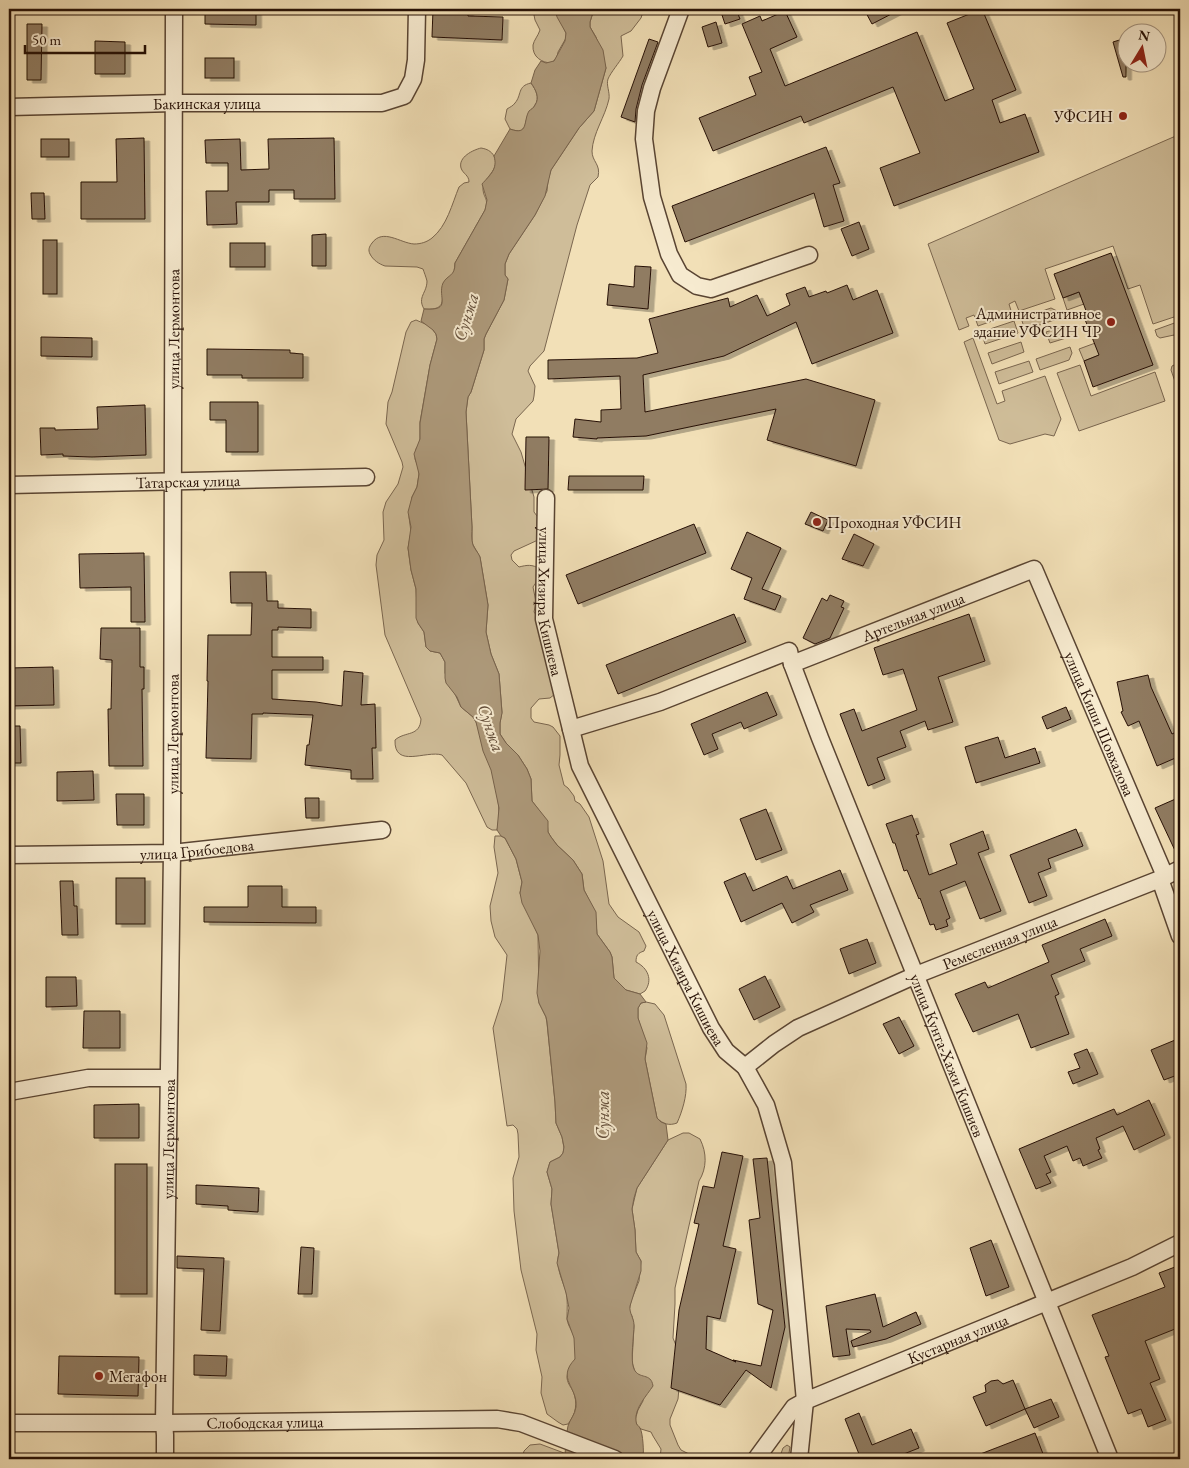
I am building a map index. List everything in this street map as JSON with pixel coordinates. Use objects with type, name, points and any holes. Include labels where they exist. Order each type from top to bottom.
[{"type":"street","name":"улица Лермонтова","points":[[165,1459],[172,853],[174,9]]},
{"type":"street","name":"Бакинская улица","points":[[9,107],[174,103],[382,102],[404,96],[413,78],[416,60],[417,9]]},
{"type":"street","points":[[681,9],[652,88],[646,111],[644,139],[652,197],[669,254],[680,274],[697,286],[711,288],[809,255]]},
{"type":"street","name":"Татарская улица","points":[[9,485],[366,477]]},
{"type":"street","name":"улица Хизира Кишиева","points":[[546,498],[544,619],[580,766],[699,1006],[726,1051],[745,1067],[766,1105],[783,1163],[805,1401],[798,1459]]},
{"type":"street","name":"Артельная улица","points":[[571,728],[660,702],[790,658],[1034,569]]},
{"type":"street","name":"улица Киши Шовхалова","points":[[1034,569],[1162,878],[1180,936]]},
{"type":"street","name":"улица Кунта-Хажи Кишиев","points":[[790,658],[820,738],[1110,1459]]},
{"type":"street","name":"улица Грибоедова","points":[[9,856],[172,853],[382,830]]},
{"type":"street","name":"Ремесленная улица","points":[[745,1067],[798,1028],[916,975],[1162,878],[1180,869]]},
{"type":"street","points":[[9,1092],[88,1078],[168,1078]]},
{"type":"street","name":"Кустарная улица","points":[[756,1459],[794,1407],[805,1401],[1132,1267],[1180,1243]]},
{"type":"street","name":"Слободская улица","points":[[9,1423],[497,1419],[521,1423],[615,1459]]},
{"type":"shaded area","points":[[539,9],[555,9],[566,33],[566,38],[552,63],[538,58],[533,49],[540,30],[534,15]]},
{"type":"shaded area","points":[[594,9],[644,9],[641,18],[631,31],[621,36],[623,56],[608,79],[609,99],[593,144],[592,155],[598,169],[598,177],[590,185],[577,225],[544,351],[530,366],[528,371],[535,386],[533,401],[516,419],[512,434],[521,452],[534,497],[534,512],[546,528],[538,540],[514,551],[511,555],[512,560],[519,567],[530,565],[540,569],[539,578],[533,587],[536,602],[534,612],[537,616],[555,694],[550,698],[539,699],[531,708],[531,718],[534,722],[553,727],[560,736],[559,765],[564,785],[589,817],[603,861],[609,904],[618,917],[639,932],[646,946],[636,960],[644,968],[649,979],[645,991],[640,994],[626,990],[614,978],[612,957],[597,934],[595,912],[584,890],[582,874],[573,860],[557,845],[548,832],[547,821],[532,801],[531,779],[527,769],[500,734],[502,712],[499,674],[491,654],[486,632],[488,605],[480,557],[472,543],[466,412],[468,397],[484,350],[484,339],[504,300],[508,279],[505,275],[505,264],[509,254],[535,215],[547,191],[551,170],[579,128],[594,111],[606,68],[596,37],[590,27]]},
{"type":"shaded area","points":[[531,83],[537,94],[534,107],[530,110],[523,129],[516,131],[510,129],[505,119],[507,109],[515,103],[524,86]]},
{"type":"shaded area","points":[[1178,135],[1180,142],[1180,294],[1178,295],[1180,315],[1153,324],[1140,285],[1128,289],[1113,246],[1045,269],[1055,299],[1019,311],[1015,301],[1009,304],[1012,314],[978,326],[974,315],[966,318],[969,326],[959,330],[928,244]]},
{"type":"shaded area","points":[[481,148],[492,153],[495,161],[493,170],[483,185],[486,201],[485,210],[455,263],[454,273],[442,289],[442,303],[438,308],[424,309],[422,298],[427,281],[423,269],[417,267],[385,266],[376,262],[371,256],[370,247],[376,239],[386,236],[414,244],[428,241],[432,238],[442,227],[459,187],[469,182],[461,168],[464,157],[470,152]]},
{"type":"shaded area","points":[[1079,292],[1084,304],[1067,310],[1063,298]]},
{"type":"shaded area","points":[[1051,308],[1057,311],[1060,318],[1025,330],[1021,318]]},
{"type":"shaded area","points":[[416,320],[430,326],[437,339],[430,365],[420,422],[420,439],[415,459],[419,474],[417,487],[412,497],[409,517],[411,532],[408,548],[416,589],[418,623],[424,632],[426,647],[430,651],[440,653],[445,662],[445,673],[461,707],[476,722],[497,790],[499,818],[497,830],[487,827],[466,783],[442,755],[405,756],[396,749],[395,740],[418,729],[421,719],[385,635],[376,565],[377,555],[384,540],[383,512],[386,502],[398,484],[403,467],[386,424],[388,402],[406,332],[411,322]]},
{"type":"shaded area","points":[[1014,321],[1018,333],[985,344],[981,332]]},
{"type":"shaded area","points":[[1180,321],[1180,353],[1174,335],[1160,338],[1155,330]]},
{"type":"shaded area","points":[[1062,327],[1066,338],[1050,343],[1046,332]]},
{"type":"shaded area","points":[[973,338],[997,404],[1005,401],[1002,391],[1045,376],[1061,419],[1054,436],[1045,434],[1010,444],[999,440],[964,342]]},
{"type":"shaded area","points":[[1021,342],[1024,352],[992,364],[988,353]]},
{"type":"shaded area","points":[[1098,342],[1102,354],[1084,361],[1079,349]]},
{"type":"shaded area","points":[[1070,347],[1072,353],[1069,360],[1040,370],[1036,359]]},
{"type":"shaded area","points":[[1029,361],[1033,372],[999,384],[995,372]]},
{"type":"shaded area","points":[[1180,362],[1180,396],[1171,370],[1172,366]]},
{"type":"shaded area","points":[[1080,365],[1091,396],[1155,372],[1165,401],[1079,431],[1057,373]]},
{"type":"shaded area","points":[[495,836],[505,838],[516,859],[522,882],[520,893],[538,935],[539,1003],[546,1017],[556,1123],[564,1148],[560,1157],[550,1162],[547,1172],[552,1189],[551,1204],[559,1253],[558,1267],[566,1291],[567,1320],[574,1336],[576,1351],[575,1359],[567,1377],[575,1395],[575,1408],[568,1424],[563,1425],[547,1414],[541,1393],[542,1377],[536,1350],[537,1334],[521,1270],[514,1211],[513,1178],[519,1157],[518,1134],[517,1129],[513,1125],[507,1126],[493,1028],[502,1000],[507,955],[495,937],[491,921],[490,906],[498,873],[494,847]]},
{"type":"shaded area","points":[[641,1003],[655,1004],[664,1015],[686,1084],[686,1094],[682,1109],[677,1123],[674,1124],[666,1124],[657,1118],[645,1059],[647,1048],[638,1018],[638,1008]]},
{"type":"shaded area","points":[[683,1133],[689,1133],[700,1139],[705,1160],[704,1171],[699,1181],[675,1288],[673,1338],[677,1348],[679,1388],[678,1399],[670,1419],[670,1425],[681,1450],[699,1459],[660,1459],[661,1449],[651,1432],[641,1429],[635,1420],[643,1401],[639,1375],[635,1372],[632,1362],[634,1326],[629,1311],[639,1281],[641,1261],[636,1252],[632,1209],[637,1188],[668,1140]]},
{"type":"shaded area","points":[[540,1444],[572,1456],[575,1459],[522,1459],[524,1451],[530,1445]]},
{"type":"shaded area","points":[[787,1445],[790,1447],[788,1459],[779,1459],[783,1448]]},
{"type":"water","name":"Сунжа","points":[[555,9],[594,9],[590,27],[603,50],[606,68],[594,111],[579,128],[551,170],[545,196],[535,215],[509,254],[505,264],[505,275],[508,279],[504,300],[484,339],[484,350],[468,397],[466,412],[472,538],[473,545],[480,557],[488,605],[486,632],[491,654],[499,674],[502,713],[500,734],[527,769],[531,779],[532,801],[548,821],[548,832],[557,845],[573,860],[582,874],[584,890],[596,912],[597,934],[612,957],[614,978],[626,990],[640,994],[646,1002],[641,1003],[638,1008],[638,1018],[647,1043],[645,1059],[657,1118],[666,1124],[668,1140],[637,1188],[632,1209],[636,1252],[641,1261],[641,1271],[630,1306],[634,1325],[633,1365],[636,1372],[650,1379],[653,1386],[642,1402],[636,1416],[637,1424],[642,1434],[643,1459],[575,1459],[565,1454],[568,1426],[576,1407],[576,1400],[567,1378],[567,1372],[575,1359],[574,1338],[567,1319],[569,1308],[557,1263],[559,1253],[551,1204],[552,1189],[547,1172],[550,1162],[560,1157],[564,1147],[556,1123],[547,1022],[537,993],[540,951],[538,935],[522,903],[520,893],[522,882],[516,859],[505,838],[497,830],[499,808],[491,770],[483,751],[476,722],[461,707],[457,697],[446,683],[445,662],[440,653],[430,651],[426,647],[424,632],[416,618],[416,589],[408,548],[411,527],[408,512],[417,487],[419,474],[414,454],[420,439],[420,423],[430,365],[437,339],[433,330],[421,321],[424,309],[438,308],[441,305],[443,283],[453,273],[455,263],[485,210],[487,200],[482,184],[494,168],[494,156],[510,129],[520,131],[523,129],[527,115],[537,100],[536,91],[531,83],[535,70],[541,61],[546,63],[554,61],[565,41],[566,33],[557,17]]},
{"type":"building","points":[[241,9],[256,9],[256,25],[205,24],[205,12],[241,12]]},
{"type":"building","points":[[433,9],[468,9],[468,16],[503,17],[502,40],[432,37]]},
{"type":"building","points":[[720,9],[736,9],[740,19],[725,24]]},
{"type":"building","points":[[864,9],[901,9],[872,24]]},
{"type":"building","points":[[982,9],[1016,90],[992,100],[1000,123],[1025,114],[1039,152],[894,206],[880,168],[920,153],[893,87],[804,123],[801,116],[713,151],[699,118],[756,95],[749,77],[762,72],[742,24],[760,16],[762,21],[785,11],[797,37],[770,49],[785,86],[917,32],[945,101],[974,89],[947,23]]},
{"type":"building","points":[[716,22],[722,43],[708,47],[702,27]]},
{"type":"building","points":[[27,24],[42,24],[41,80],[27,80]]},
{"type":"building","points":[[649,39],[658,42],[642,85],[635,122],[621,117]]},
{"type":"building","points":[[95,41],[125,42],[125,74],[95,74]]},
{"type":"building","points":[[1116,41],[1116,52],[1113,42]]},
{"type":"building","points":[[205,58],[234,58],[234,78],[205,78]]},
{"type":"building","points":[[1122,72],[1126,72],[1126,77],[1123,77]]},
{"type":"building","points":[[144,138],[145,219],[81,219],[81,182],[117,182],[116,139]]},
{"type":"building","points":[[334,138],[335,199],[294,199],[294,190],[269,190],[269,202],[236,202],[237,224],[207,225],[206,191],[228,191],[228,163],[206,163],[205,140],[240,139],[241,170],[269,169],[268,139]]},
{"type":"building","points":[[41,139],[69,139],[69,157],[41,157]]},
{"type":"building","points":[[826,147],[840,183],[833,185],[844,221],[824,227],[814,193],[685,242],[672,206]]},
{"type":"building","points":[[31,193],[44,193],[45,219],[32,219]]},
{"type":"building","points":[[859,222],[869,249],[852,256],[841,229]]},
{"type":"building","points":[[326,234],[326,266],[312,266],[312,235]]},
{"type":"building","points":[[43,240],[57,240],[57,294],[43,294]]},
{"type":"building","points":[[230,243],[265,243],[265,267],[230,267]]},
{"type":"building","name":"Административное здание УФСИН ЧР","points":[[1111,253],[1153,365],[1093,387],[1084,361],[1099,355],[1084,317],[1088,316],[1079,292],[1063,298],[1054,274]]},
{"type":"building","points":[[635,266],[651,267],[648,309],[607,305],[609,284],[634,287]]},
{"type":"building","points":[[847,285],[853,300],[877,290],[893,333],[812,364],[796,322],[724,356],[643,375],[645,412],[806,379],[875,400],[856,466],[767,440],[776,409],[646,436],[597,439],[573,437],[575,419],[601,422],[601,410],[621,409],[620,376],[548,379],[548,360],[637,358],[658,353],[649,319],[728,298],[730,307],[757,295],[767,316],[790,305],[786,294],[805,287],[809,297],[826,291],[827,293]]},
{"type":"building","points":[[41,337],[92,338],[92,357],[41,356]]},
{"type":"building","points":[[207,349],[290,350],[290,353],[303,354],[303,378],[242,378],[242,375],[207,375]]},
{"type":"building","points":[[210,402],[258,402],[258,452],[226,452],[226,420],[210,420]]},
{"type":"building","points":[[145,405],[146,455],[92,457],[63,456],[63,454],[41,455],[40,428],[55,428],[55,430],[98,429],[97,407]]},
{"type":"building","points":[[526,437],[549,437],[548,489],[525,490]]},
{"type":"building","points":[[569,476],[644,476],[643,490],[568,490]]},
{"type":"building","name":"Проходная УФСИН","points":[[811,512],[828,520],[823,531],[805,524]]},
{"type":"building","points":[[694,524],[706,553],[578,604],[566,575]]},
{"type":"building","points":[[747,532],[781,548],[762,589],[781,596],[775,610],[744,599],[752,578],[731,569]]},
{"type":"building","points":[[854,534],[874,544],[863,566],[842,559]]},
{"type":"building","points":[[144,553],[145,622],[131,622],[131,587],[80,588],[79,554]]},
{"type":"building","points":[[230,572],[266,572],[267,601],[278,601],[278,608],[311,609],[311,628],[278,627],[278,630],[272,630],[272,657],[323,657],[323,670],[272,670],[272,699],[342,706],[344,671],[363,673],[361,705],[375,704],[376,748],[372,748],[373,779],[351,779],[351,770],[305,765],[313,715],[252,714],[251,759],[206,758],[208,635],[251,635],[252,603],[231,603]]},
{"type":"building","points":[[830,595],[844,601],[841,607],[844,608],[830,638],[815,644],[803,638],[822,598],[827,601]]},
{"type":"building","points":[[734,614],[746,642],[618,694],[606,665]]},
{"type":"building","points":[[969,614],[985,661],[938,677],[953,722],[928,730],[925,721],[900,731],[906,747],[877,758],[885,779],[868,786],[840,714],[854,709],[862,731],[917,710],[903,669],[883,675],[874,648]]},
{"type":"building","points":[[101,628],[140,628],[140,667],[144,667],[144,689],[142,689],[143,766],[109,766],[108,709],[111,709],[112,660],[100,659]]},
{"type":"building","points":[[53,667],[54,705],[9,706],[9,668]]},
{"type":"building","points":[[1148,675],[1151,687],[1172,734],[1180,730],[1180,756],[1157,766],[1139,721],[1128,726],[1121,712],[1123,711],[1117,682]]},
{"type":"building","points":[[767,692],[777,715],[744,729],[741,722],[712,734],[718,749],[704,755],[691,724]]},
{"type":"building","points":[[1066,707],[1071,719],[1047,729],[1042,717]]},
{"type":"building","points":[[9,726],[20,726],[21,763],[9,763]]},
{"type":"building","points":[[998,737],[1005,758],[1035,748],[1040,763],[976,783],[965,747]]},
{"type":"building","points":[[93,771],[94,800],[57,801],[57,772]]},
{"type":"building","points":[[116,794],[144,794],[144,825],[117,825]]},
{"type":"building","points":[[1180,797],[1180,859],[1179,859],[1155,808]]},
{"type":"building","points":[[305,798],[319,798],[319,818],[306,818]]},
{"type":"building","points":[[766,809],[782,850],[756,860],[740,819]]},
{"type":"building","points":[[912,815],[919,834],[916,835],[929,875],[957,864],[950,844],[983,831],[989,849],[978,853],[1001,911],[980,919],[965,881],[940,891],[950,918],[946,920],[948,926],[936,930],[934,924],[930,925],[907,870],[904,871],[895,843],[893,843],[886,824]]},
{"type":"building","points":[[1076,829],[1083,846],[1048,859],[1051,868],[1038,873],[1047,896],[1029,903],[1010,855]]},
{"type":"building","points":[[840,870],[848,890],[810,905],[814,912],[792,923],[782,903],[741,922],[724,882],[745,873],[753,891],[787,876],[793,889]]},
{"type":"building","points":[[116,878],[145,878],[145,924],[116,924]]},
{"type":"building","points":[[60,881],[73,881],[74,906],[77,906],[78,935],[62,935]]},
{"type":"building","points":[[248,886],[282,886],[282,907],[316,907],[316,923],[204,922],[204,907],[248,907]]},
{"type":"building","points":[[1105,919],[1112,936],[1080,949],[1085,961],[1051,975],[1059,994],[1055,996],[1069,1034],[1031,1048],[1018,1014],[973,1032],[955,994],[985,982],[988,988],[1049,962],[1042,945]]},
{"type":"building","points":[[867,939],[876,963],[849,974],[840,949]]},
{"type":"building","points":[[765,976],[780,1007],[754,1020],[739,989]]},
{"type":"building","points":[[46,977],[76,977],[77,1006],[46,1007]]},
{"type":"building","points":[[84,1011],[120,1011],[120,1048],[83,1048]]},
{"type":"building","points":[[899,1017],[914,1046],[899,1054],[883,1024]]},
{"type":"building","points":[[1180,1038],[1180,1074],[1164,1080],[1151,1050]]},
{"type":"building","points":[[1087,1049],[1098,1074],[1073,1084],[1068,1072],[1080,1068],[1074,1054]]},
{"type":"building","points":[[1149,1100],[1165,1135],[1134,1150],[1123,1126],[1096,1138],[1100,1149],[1098,1150],[1102,1158],[1083,1166],[1080,1158],[1073,1161],[1067,1146],[1044,1156],[1051,1172],[1046,1174],[1051,1183],[1036,1189],[1019,1149],[1114,1109],[1117,1115]]},
{"type":"building","points":[[139,1104],[139,1138],[94,1138],[94,1105]]},
{"type":"building","points":[[722,1152],[743,1156],[723,1246],[736,1249],[720,1319],[707,1316],[706,1349],[736,1362],[733,1360],[761,1366],[773,1310],[758,1304],[749,1220],[760,1218],[753,1159],[767,1158],[785,1327],[771,1388],[746,1370],[720,1405],[671,1388],[679,1310],[699,1224],[694,1223],[703,1186],[714,1188]]},
{"type":"building","points":[[115,1164],[147,1164],[147,1294],[115,1294]]},
{"type":"building","points":[[196,1185],[259,1188],[258,1212],[228,1210],[228,1206],[196,1204]]},
{"type":"building","points":[[991,1240],[1009,1287],[986,1296],[970,1248]]},
{"type":"building","points":[[301,1247],[314,1248],[312,1294],[298,1294]]},
{"type":"building","points":[[177,1256],[224,1258],[220,1331],[201,1330],[204,1269],[177,1268]]},
{"type":"building","points":[[1175,1267],[1180,1280],[1180,1327],[1145,1341],[1160,1379],[1150,1383],[1166,1420],[1148,1427],[1141,1409],[1128,1414],[1105,1357],[1109,1356],[1092,1315],[1165,1287],[1159,1273]]},
{"type":"building","points":[[875,1294],[883,1327],[916,1312],[921,1324],[886,1339],[853,1347],[851,1341],[871,1332],[870,1330],[846,1329],[850,1355],[833,1357],[826,1306]]},
{"type":"building","points":[[194,1355],[227,1356],[226,1376],[194,1375]]},
{"type":"building","name":"Мегафон","points":[[59,1356],[139,1357],[138,1396],[58,1394]]},
{"type":"building","points":[[998,1380],[1003,1384],[1013,1380],[1025,1409],[986,1426],[973,1397],[986,1392],[985,1385],[991,1381]]},
{"type":"building","points":[[1051,1399],[1059,1417],[1034,1428],[1025,1409]]},
{"type":"building","points":[[859,1413],[872,1445],[911,1429],[919,1448],[891,1459],[861,1459],[845,1419]]},
{"type":"building","points":[[1035,1433],[1045,1459],[970,1459],[970,1458]]},
{"type":"place","name":"УФСИН","points":[[1123,116]]},
{"type":"place","name":"Административное здание УФСИН ЧР","points":[[1111,322]]},
{"type":"place","name":"Проходная УФСИН","points":[[817,522]]},
{"type":"place","name":"Мегафон","points":[[99,1376]]}]
